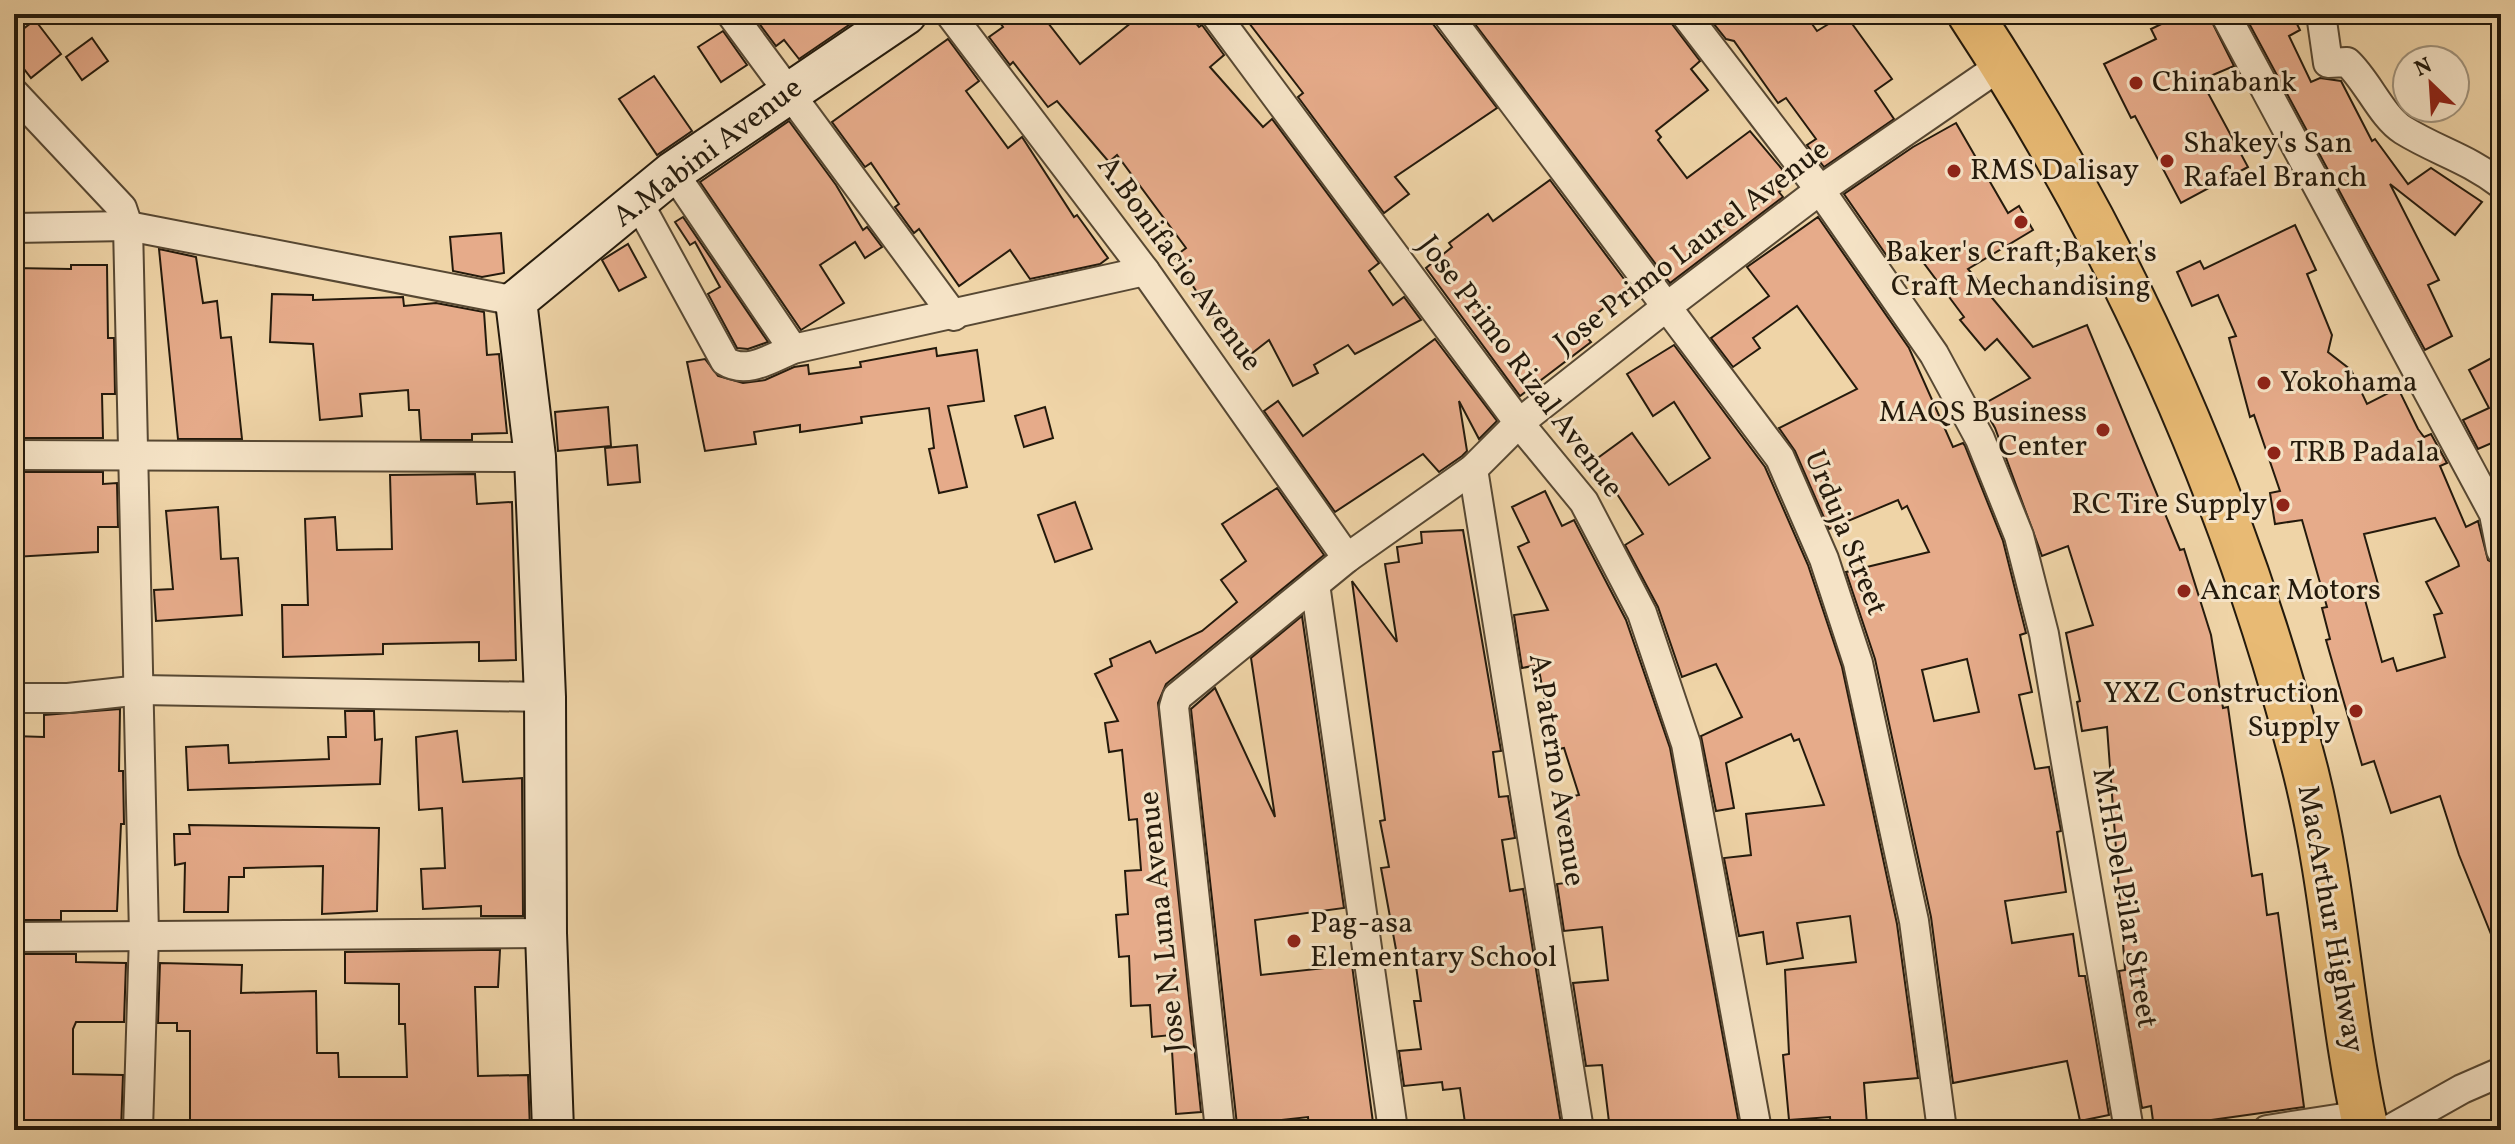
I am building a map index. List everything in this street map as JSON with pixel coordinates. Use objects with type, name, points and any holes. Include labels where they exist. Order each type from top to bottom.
[{"type":"highway","name":"MacArthur Highway","points":[[1970,14],[2079,193],[2133,297],[2157,348],[2242,560],[2306,774],[2373,1125]]},
{"type":"street","points":[[731,14],[954,316]]},
{"type":"street","name":"A.Mabini Avenue","points":[[516,301],[673,172],[906,14]]},
{"type":"street","name":"A.Bonifacio Avenue","points":[[950,14],[1145,271],[1347,558]]},
{"type":"street","name":"Jose Primo Rizal Avenue","points":[[1215,14],[1591,516],[1642,613],[1681,730],[1757,1130]]},
{"type":"street","name":"Urduja Street","points":[[1447,14],[1780,458],[1829,571],[1858,663],[1914,921],[1942,1130]]},
{"type":"street","name":"M.H.Del Pilar Street","points":[[1685,14],[1820,190],[1934,354],[1980,439],[2019,536],[2044,634],[2129,1130]]},
{"type":"street","points":[[2225,14],[2494,514],[2501,550]]},
{"type":"street","points":[[2321,14],[2328,63],[2347,62],[2400,128],[2468,160],[2501,184]]},
{"type":"street","name":"Jose Primo Laurel Avenue","points":[[1174,707],[1177,697],[1187,688],[1347,558],[1473,469],[1519,423],[1665,308],[1820,190],[2003,64]]},
{"type":"street","points":[[14,93],[122,208],[128,226],[141,690],[144,935],[138,1130]]},
{"type":"street","points":[[673,172],[793,349]]},
{"type":"street","points":[[638,202],[725,361],[735,367],[745,368],[793,349],[954,316],[1145,271]]},
{"type":"street","points":[[14,228],[128,226],[516,301],[535,457],[545,697],[546,933],[553,1130]]},
{"type":"street","points":[[14,455],[535,457]]},
{"type":"street","name":"A.Paterno Avenue","points":[[1473,469],[1579,1130]]},
{"type":"street","points":[[1315,584],[1393,1130]]},
{"type":"street","points":[[14,698],[68,698],[141,690],[545,697]]},
{"type":"street","name":"Jose N. Luna Avenue","points":[[1174,707],[1220,1130]]},
{"type":"street","points":[[14,937],[546,933]]},
{"type":"street","points":[[2267,1130],[2373,1125],[2501,1072]]},
{"type":"building","points":[[768,14],[865,14],[799,59],[784,40],[776,46],[758,22]]},
{"type":"building","points":[[994,14],[1041,14],[1080,64],[1142,14],[1188,14],[1199,27],[1202,25],[1224,55],[1210,67],[1263,127],[1272,119],[1379,263],[1369,271],[1393,305],[1404,297],[1421,320],[1355,354],[1348,345],[1314,365],[1318,373],[1293,386],[1269,340],[1251,354],[1226,320],[1219,326],[1174,257],[1186,248],[1117,155],[1109,162],[1057,101],[1048,107],[1013,62],[1010,65],[989,37],[1003,27]]},
{"type":"building","points":[[1261,14],[1430,14],[1433,24],[1497,108],[1395,177],[1409,194],[1384,213],[1298,97],[1303,93],[1249,23]]},
{"type":"building","points":[[1487,14],[1668,14],[1700,61],[1691,69],[1708,90],[1656,131],[1661,137],[1658,140],[1687,178],[1750,131],[1792,181],[1779,192],[1783,197],[1670,283],[1475,24]]},
{"type":"building","points":[[1706,14],[1805,14],[1817,31],[1845,14],[1892,79],[1875,91],[1894,119],[1824,167],[1807,145],[1816,139],[1786,98],[1778,103],[1734,41],[1726,39]]},
{"type":"building","points":[[2182,14],[2208,14],[2234,66],[2201,80],[2248,167],[2181,203],[2135,116],[2131,118],[2104,64],[2156,39],[2151,29]]},
{"type":"building","points":[[2244,14],[2292,14],[2300,30],[2289,36],[2311,82],[2320,78],[2341,81],[2372,141],[2375,139],[2408,184],[2431,168],[2482,202],[2455,235],[2390,184],[2439,280],[2428,285],[2452,336],[2425,350]]},
{"type":"building","points":[[35,20],[61,54],[31,78],[14,56],[14,36]]},
{"type":"building","points":[[723,31],[747,65],[721,82],[698,47]]},
{"type":"building","points":[[92,38],[108,61],[82,80],[66,57]]},
{"type":"building","points":[[948,39],[979,81],[966,91],[1008,148],[1022,137],[1074,217],[1077,215],[1108,258],[1100,264],[1030,279],[1010,250],[959,286],[919,229],[914,233],[895,207],[899,204],[871,163],[865,167],[832,122]]},
{"type":"building","points":[[654,76],[692,131],[657,155],[619,99]]},
{"type":"building","points":[[789,121],[836,185],[863,230],[867,227],[882,247],[865,258],[855,242],[820,265],[844,303],[801,330],[700,182]]},
{"type":"building","points":[[1956,123],[2008,213],[2019,206],[2033,230],[1968,269],[2033,347],[2087,325],[2180,550],[2184,549],[2211,635],[2223,708],[2228,707],[2252,876],[2262,874],[2267,915],[2278,913],[2304,1107],[2154,1128],[2151,1106],[2142,1108],[2119,971],[2125,970],[2107,727],[2082,731],[2077,702],[2080,701],[2066,633],[2093,625],[2068,546],[2042,556],[1995,428],[1982,405],[2030,378],[1997,339],[1985,350],[1960,320],[1964,317],[1911,246],[1889,259],[1844,194],[1913,147]]},
{"type":"building","points":[[1550,180],[1630,287],[1579,328],[1591,342],[1520,396],[1426,268],[1452,247],[1449,243],[1488,214],[1493,221]]},
{"type":"building","points":[[683,217],[768,342],[748,349],[737,348],[708,294],[720,287],[695,242],[690,245],[675,222]]},
{"type":"building","points":[[1818,217],[1909,348],[1953,447],[1963,443],[1965,446],[2003,541],[2026,633],[2020,635],[2032,692],[2019,695],[2035,769],[2049,767],[2061,831],[2057,832],[2066,892],[2005,901],[2012,943],[2073,934],[2079,976],[2085,976],[2109,1115],[2080,1121],[2067,1061],[1953,1083],[1931,917],[1875,659],[1846,572],[1929,552],[1907,506],[1902,509],[1898,500],[1829,529],[1795,451],[1779,428],[1857,389],[1797,306],[1753,338],[1760,348],[1733,367],[1711,338],[1769,296],[1747,267]],"holes":[[[1967,659],[1979,712],[1934,721],[1922,670]]]},
{"type":"building","points":[[2295,225],[2316,270],[2307,274],[2332,335],[2328,352],[2351,370],[2367,404],[2398,388],[2418,429],[2424,437],[2431,434],[2447,463],[2440,466],[2466,527],[2478,521],[2488,560],[2501,567],[2501,959],[2459,855],[2440,796],[2391,813],[2374,761],[2362,765],[2326,640],[2330,639],[2322,608],[2327,607],[2302,520],[2275,524],[2270,493],[2280,491],[2254,415],[2250,417],[2229,338],[2236,336],[2218,295],[2192,306],[2177,272],[2200,261],[2204,269]],"holes":[[[2435,518],[2459,566],[2426,582],[2442,613],[2434,615],[2445,657],[2397,671],[2393,658],[2382,662],[2362,589],[2378,584],[2364,534]]]},
{"type":"building","points":[[501,233],[504,273],[482,277],[453,271],[450,237]]},
{"type":"building","points":[[628,244],[646,277],[619,291],[602,260]]},
{"type":"building","points":[[159,249],[196,257],[203,303],[217,301],[221,338],[231,337],[242,439],[178,439]]},
{"type":"building","points":[[71,265],[107,265],[108,338],[114,338],[115,394],[102,394],[103,438],[14,438],[14,268],[71,269]]},
{"type":"building","points":[[272,294],[313,295],[313,300],[403,297],[404,306],[436,303],[484,312],[487,355],[499,354],[507,433],[472,434],[472,440],[421,440],[419,410],[409,410],[408,390],[360,394],[362,416],[320,420],[313,344],[270,342]]},
{"type":"building","points":[[1435,339],[1497,421],[1479,439],[1459,401],[1467,451],[1462,456],[1439,472],[1423,454],[1335,512],[1264,411],[1278,401],[1303,436]]},
{"type":"building","points":[[1674,345],[1765,467],[1808,565],[1842,667],[1897,924],[1918,1078],[1864,1083],[1867,1125],[1831,1128],[1830,1117],[1789,1120],[1783,1055],[1789,1054],[1785,970],[1856,962],[1850,916],[1797,923],[1803,958],[1767,964],[1763,932],[1739,936],[1724,858],[1751,855],[1746,814],[1824,805],[1799,739],[1794,741],[1791,734],[1726,763],[1734,808],[1716,811],[1701,736],[1742,717],[1716,664],[1682,677],[1658,607],[1625,545],[1643,534],[1595,460],[1632,433],[1669,485],[1710,458],[1674,402],[1653,416],[1627,374]]},
{"type":"building","points":[[936,348],[937,356],[977,350],[984,401],[948,406],[967,487],[939,493],[929,449],[934,448],[929,408],[861,417],[862,423],[800,432],[800,425],[754,432],[756,444],[705,451],[687,362],[705,359],[718,376],[743,383],[765,380],[794,367],[808,365],[809,374],[861,367],[860,362]]},
{"type":"building","points":[[2501,353],[2501,439],[2478,449],[2463,420],[2489,408],[2469,370]]},
{"type":"building","points":[[608,407],[611,446],[558,451],[555,412]]},
{"type":"building","points":[[1045,407],[1053,438],[1024,447],[1015,416]]},
{"type":"building","points":[[637,445],[640,482],[608,485],[605,448]]},
{"type":"building","points":[[14,472],[103,472],[103,484],[117,483],[118,527],[98,527],[98,552],[14,557]]},
{"type":"building","points":[[475,474],[477,504],[512,502],[516,660],[479,661],[479,642],[383,644],[383,654],[283,657],[282,605],[308,605],[305,519],[335,517],[337,550],[392,549],[390,475]]},
{"type":"building","points":[[1277,488],[1324,555],[1166,684],[1158,703],[1201,1112],[1176,1114],[1171,1035],[1152,1037],[1150,1005],[1131,1006],[1129,956],[1119,957],[1116,915],[1128,914],[1125,871],[1141,870],[1137,819],[1129,820],[1122,750],[1109,752],[1105,723],[1118,721],[1095,674],[1112,666],[1110,659],[1150,641],[1156,653],[1202,631],[1237,602],[1221,580],[1246,561],[1222,524]]},
{"type":"building","points":[[1545,491],[1562,526],[1574,520],[1626,620],[1670,748],[1740,1130],[1610,1130],[1602,1065],[1586,1066],[1573,983],[1608,980],[1602,927],[1564,931],[1557,884],[1573,882],[1569,857],[1574,856],[1563,798],[1579,795],[1564,748],[1554,750],[1538,665],[1522,668],[1514,615],[1548,610],[1518,547],[1529,542],[1512,507]]},
{"type":"building","points":[[1075,502],[1092,549],[1055,562],[1038,515]]},
{"type":"building","points":[[218,507],[221,559],[238,558],[242,615],[156,621],[154,590],[173,589],[166,511]]},
{"type":"building","points":[[1463,530],[1501,751],[1493,752],[1499,797],[1508,796],[1515,838],[1502,840],[1510,891],[1523,889],[1562,1130],[1499,1130],[1498,1126],[1466,1130],[1460,1088],[1443,1090],[1442,1082],[1404,1086],[1399,1051],[1421,1049],[1414,1001],[1421,1001],[1414,952],[1397,955],[1381,868],[1389,867],[1380,821],[1385,820],[1352,581],[1397,642],[1385,564],[1399,562],[1397,547],[1422,543],[1421,532]]},
{"type":"building","points":[[1302,616],[1344,908],[1255,920],[1261,975],[1352,965],[1374,1130],[1309,1130],[1308,1117],[1237,1125],[1191,709],[1215,688],[1275,817],[1251,658]]},
{"type":"building","points":[[120,709],[119,771],[123,771],[124,824],[121,824],[117,911],[61,911],[61,920],[24,920],[24,915],[14,915],[14,736],[44,737],[44,715]]},
{"type":"building","points":[[345,711],[374,711],[375,740],[382,739],[380,784],[188,790],[186,747],[228,745],[229,763],[329,759],[328,737],[346,737]]},
{"type":"building","points":[[457,731],[463,782],[522,778],[523,916],[481,916],[481,906],[423,909],[421,869],[445,868],[442,808],[419,810],[416,737]]},
{"type":"building","points":[[189,825],[379,828],[377,911],[322,914],[323,866],[244,868],[244,877],[229,877],[228,912],[184,912],[185,863],[175,865],[174,834],[190,834]]},
{"type":"building","points":[[500,950],[498,987],[475,987],[478,1076],[528,1075],[530,1130],[423,1130],[423,1121],[300,1123],[299,1130],[256,1130],[256,1122],[190,1123],[190,1031],[177,1031],[177,1023],[158,1023],[160,963],[242,965],[241,993],[316,991],[317,1053],[338,1053],[339,1077],[407,1077],[405,1024],[399,1024],[399,984],[345,983],[345,952]]},
{"type":"building","points":[[24,954],[76,954],[76,962],[126,963],[124,1022],[76,1022],[73,1029],[73,1074],[123,1075],[121,1130],[14,1127],[14,1065],[24,1065]]},
{"type":"place","name":"Chinabank","points":[[2136,83]]},
{"type":"place","name":"Shakey's San Rafael Branch","points":[[2167,161]]},
{"type":"place","name":"RMS Dalisay","points":[[1954,171]]},
{"type":"place","name":"Baker's Craft;Baker's Craft Mechandising","points":[[2021,222]]},
{"type":"place","name":"Yokohama","points":[[2264,383]]},
{"type":"place","name":"MAQS Business Center","points":[[2103,430]]},
{"type":"place","name":"TRB Padala","points":[[2274,453]]},
{"type":"place","name":"RC Tire Supply","points":[[2283,505]]},
{"type":"place","name":"Ancar Motors","points":[[2184,591]]},
{"type":"place","name":"YXZ Construction Supply","points":[[2356,711]]},
{"type":"place","name":"Pag-asa Elementary School","points":[[1294,941]]}]
